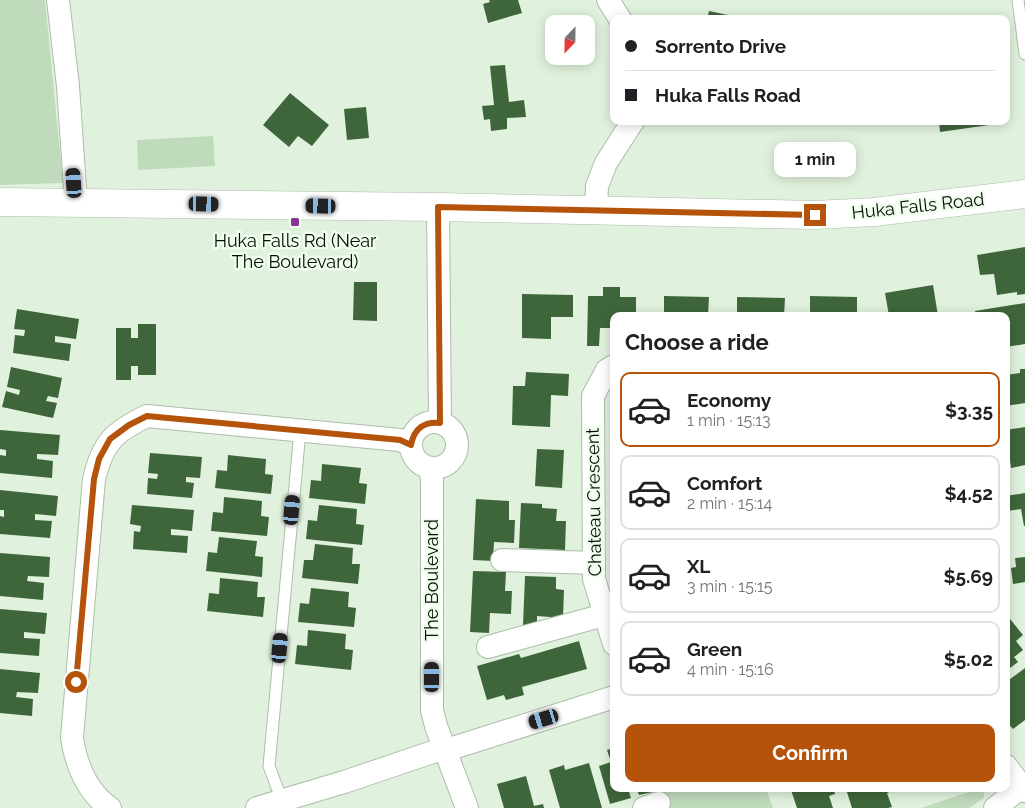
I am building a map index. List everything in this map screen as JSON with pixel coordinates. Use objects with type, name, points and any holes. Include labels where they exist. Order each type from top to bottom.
[{"type":"street","points":[[58,0],[68,86],[76,203]]},
{"type":"street","points":[[608,0],[617,15]]},
{"type":"street","points":[[596,210],[597,186],[606,163],[630,125]]},
{"type":"street","name":"Huka Falls Road","points":[[0,202],[438,207],[815,215],[874,212],[1025,194]]},
{"type":"street","points":[[438,207],[440,423]]},
{"type":"street","name":"Chateau Crescent","points":[[610,368],[607,370],[593,396],[604,470],[594,579],[610,632]]},
{"type":"street","points":[[110,808],[82,774],[75,757],[72,738],[94,479],[99,459],[110,439],[129,425],[147,416],[400,440],[411,445]]},
{"type":"street","points":[[432,422],[448,426],[453,432],[458,446],[452,461],[438,468],[430,468],[417,460],[411,445],[418,429],[424,424],[432,422]]},
{"type":"street","name":"The Boulevard","points":[[430,468],[432,480],[433,570],[432,710],[467,808]]},
{"type":"street","points":[[502,560],[594,563]]},
{"type":"street","points":[[488,647],[604,615]]},
{"type":"street","points":[[257,808],[610,698]]},
{"type":"street","points":[[995,808],[1024,789],[1010,771]]},
{"type":"lane","points":[[1018,0],[1025,54]]},
{"type":"lane","points":[[282,800],[269,766],[300,431]]},
{"type":"green space","points":[[0,0],[45,0],[63,183],[0,185]]},
{"type":"green space","points":[[213,136],[215,166],[138,170],[137,140]]},
{"type":"green space","points":[[662,792],[767,792],[773,808],[659,808],[655,795]]},
{"type":"green space","points":[[969,792],[984,792],[984,798],[969,808],[921,808]]},
{"type":"building","points":[[489,0],[518,0],[522,13],[488,23],[483,4],[490,2]]},
{"type":"building","points":[[709,11],[728,15],[708,15]]},
{"type":"building","points":[[505,65],[509,102],[524,100],[526,117],[507,118],[507,129],[491,131],[490,119],[484,120],[482,106],[494,105],[490,66]]},
{"type":"building","points":[[290,93],[329,125],[312,146],[298,136],[289,147],[263,125]]},
{"type":"building","points":[[366,107],[369,138],[347,140],[344,109]]},
{"type":"building","points":[[939,125],[989,125],[940,132]]},
{"type":"building","points":[[1025,247],[1025,294],[1017,295],[1017,292],[997,295],[994,274],[980,275],[977,255]]},
{"type":"building","points":[[354,282],[377,282],[377,321],[353,320]]},
{"type":"building","points":[[933,285],[937,312],[888,312],[885,293]]},
{"type":"building","points":[[603,287],[620,287],[620,297],[636,297],[636,312],[610,312],[610,328],[600,328],[599,346],[587,346],[588,296],[603,296]]},
{"type":"building","points":[[522,294],[573,295],[573,317],[551,317],[551,339],[522,338]]},
{"type":"building","points":[[664,296],[709,297],[708,312],[664,312]]},
{"type":"building","points":[[810,296],[857,297],[857,312],[810,312]]},
{"type":"building","points":[[737,297],[785,298],[784,312],[737,312]]},
{"type":"building","points":[[1025,303],[1025,344],[1010,346],[1010,312],[975,311]]},
{"type":"building","points":[[17,309],[79,319],[76,339],[55,336],[55,342],[71,344],[69,361],[13,353],[15,335],[24,336],[25,330],[14,329]]},
{"type":"building","points":[[138,324],[156,324],[156,375],[138,375],[138,366],[131,366],[131,380],[116,380],[116,328],[131,328],[131,338],[138,338]]},
{"type":"building","points":[[11,367],[62,378],[58,398],[48,396],[46,401],[57,403],[53,418],[2,407],[6,391],[19,395],[20,390],[7,387]]},
{"type":"building","points":[[1020,369],[1025,369],[1025,403],[1010,405],[1010,374],[1020,373]]},
{"type":"building","points":[[526,372],[569,374],[568,396],[551,395],[550,427],[512,425],[513,386],[525,386]]},
{"type":"building","points":[[1025,427],[1025,465],[1011,468],[1010,429]]},
{"type":"building","points":[[0,430],[60,435],[58,455],[37,454],[37,459],[53,461],[52,478],[0,473],[0,455],[6,456],[6,450],[0,449]]},
{"type":"building","points":[[537,449],[564,450],[562,488],[535,486]]},
{"type":"building","points":[[150,453],[202,457],[200,478],[186,477],[186,482],[194,483],[192,498],[147,494],[148,478],[157,479],[158,474],[148,473]]},
{"type":"building","points":[[228,455],[266,459],[265,474],[273,475],[271,494],[215,488],[217,470],[227,471]]},
{"type":"building","points":[[322,464],[361,468],[359,483],[367,484],[365,504],[309,498],[311,480],[321,481]]},
{"type":"building","points":[[0,490],[58,496],[56,516],[35,514],[35,520],[52,521],[50,538],[0,534],[0,516],[4,517],[4,510],[0,510]]},
{"type":"building","points":[[1025,493],[1025,526],[1021,509],[1010,510],[1010,495]]},
{"type":"building","points":[[224,497],[262,501],[261,516],[269,517],[267,536],[211,531],[213,512],[223,513]]},
{"type":"building","points":[[476,499],[509,501],[509,520],[515,520],[514,543],[494,542],[493,561],[473,560]]},
{"type":"building","points":[[521,503],[542,504],[542,508],[557,509],[556,521],[566,521],[565,550],[519,548]]},
{"type":"building","points":[[132,505],[194,510],[192,531],[171,529],[171,535],[188,536],[187,553],[133,549],[134,531],[140,532],[141,526],[130,524]]},
{"type":"building","points":[[319,505],[357,509],[356,524],[364,525],[362,545],[306,539],[308,520],[317,521]]},
{"type":"building","points":[[219,537],[257,541],[255,556],[263,557],[262,577],[206,571],[208,552],[217,553]]},
{"type":"building","points":[[315,544],[353,548],[352,564],[360,564],[358,584],[302,578],[304,560],[313,560]]},
{"type":"building","points":[[0,553],[50,557],[49,577],[28,576],[27,581],[44,583],[43,600],[0,596]]},
{"type":"building","points":[[1025,557],[1025,582],[1013,584],[1011,568],[1016,567],[1015,558]]},
{"type":"building","points":[[473,571],[506,572],[505,591],[512,591],[511,614],[490,613],[489,633],[470,632]]},
{"type":"building","points":[[525,576],[556,577],[556,589],[564,590],[563,618],[537,616],[537,626],[523,625]]},
{"type":"building","points":[[220,578],[258,582],[257,597],[265,597],[263,617],[207,611],[209,593],[219,594]]},
{"type":"building","points":[[311,588],[349,592],[348,607],[356,608],[354,627],[298,622],[300,603],[309,604]]},
{"type":"building","points":[[0,609],[47,613],[45,634],[24,632],[24,638],[40,639],[39,656],[0,653]]},
{"type":"building","points":[[1010,619],[1023,635],[1016,641],[1023,650],[1014,657],[1018,662],[1010,668]]},
{"type":"building","points":[[308,630],[346,634],[345,649],[353,650],[351,670],[295,664],[297,645],[307,646]]},
{"type":"building","points":[[579,641],[587,669],[522,687],[524,695],[506,700],[504,695],[487,700],[477,666],[519,654],[521,658]]},
{"type":"building","points":[[1025,668],[1025,720],[1013,729],[1010,726],[1010,679]]},
{"type":"building","points":[[0,669],[40,673],[38,693],[17,692],[16,697],[33,699],[32,716],[0,713]]},
{"type":"building","points":[[610,762],[610,792],[629,792],[631,798],[610,804],[599,766]]},
{"type":"building","points":[[589,763],[602,808],[560,808],[549,770],[564,765],[565,770]]},
{"type":"building","points":[[526,776],[534,806],[543,804],[544,808],[504,808],[497,784]]},
{"type":"building","points":[[638,792],[653,792],[639,795]]},
{"type":"building","points":[[792,792],[835,792],[835,794],[829,796],[833,808],[797,808]]},
{"type":"building","points":[[847,792],[890,792],[887,793],[892,807],[852,808]]},
{"type":"place","name":"Huka Falls Rd (Near The Boulevard)","points":[[295,222]]},
{"type":"route","points":[[76,682],[94,479],[99,459],[110,439],[129,425],[147,416],[400,440],[411,445],[413,437],[424,424],[440,423],[438,207],[815,215]]}]
